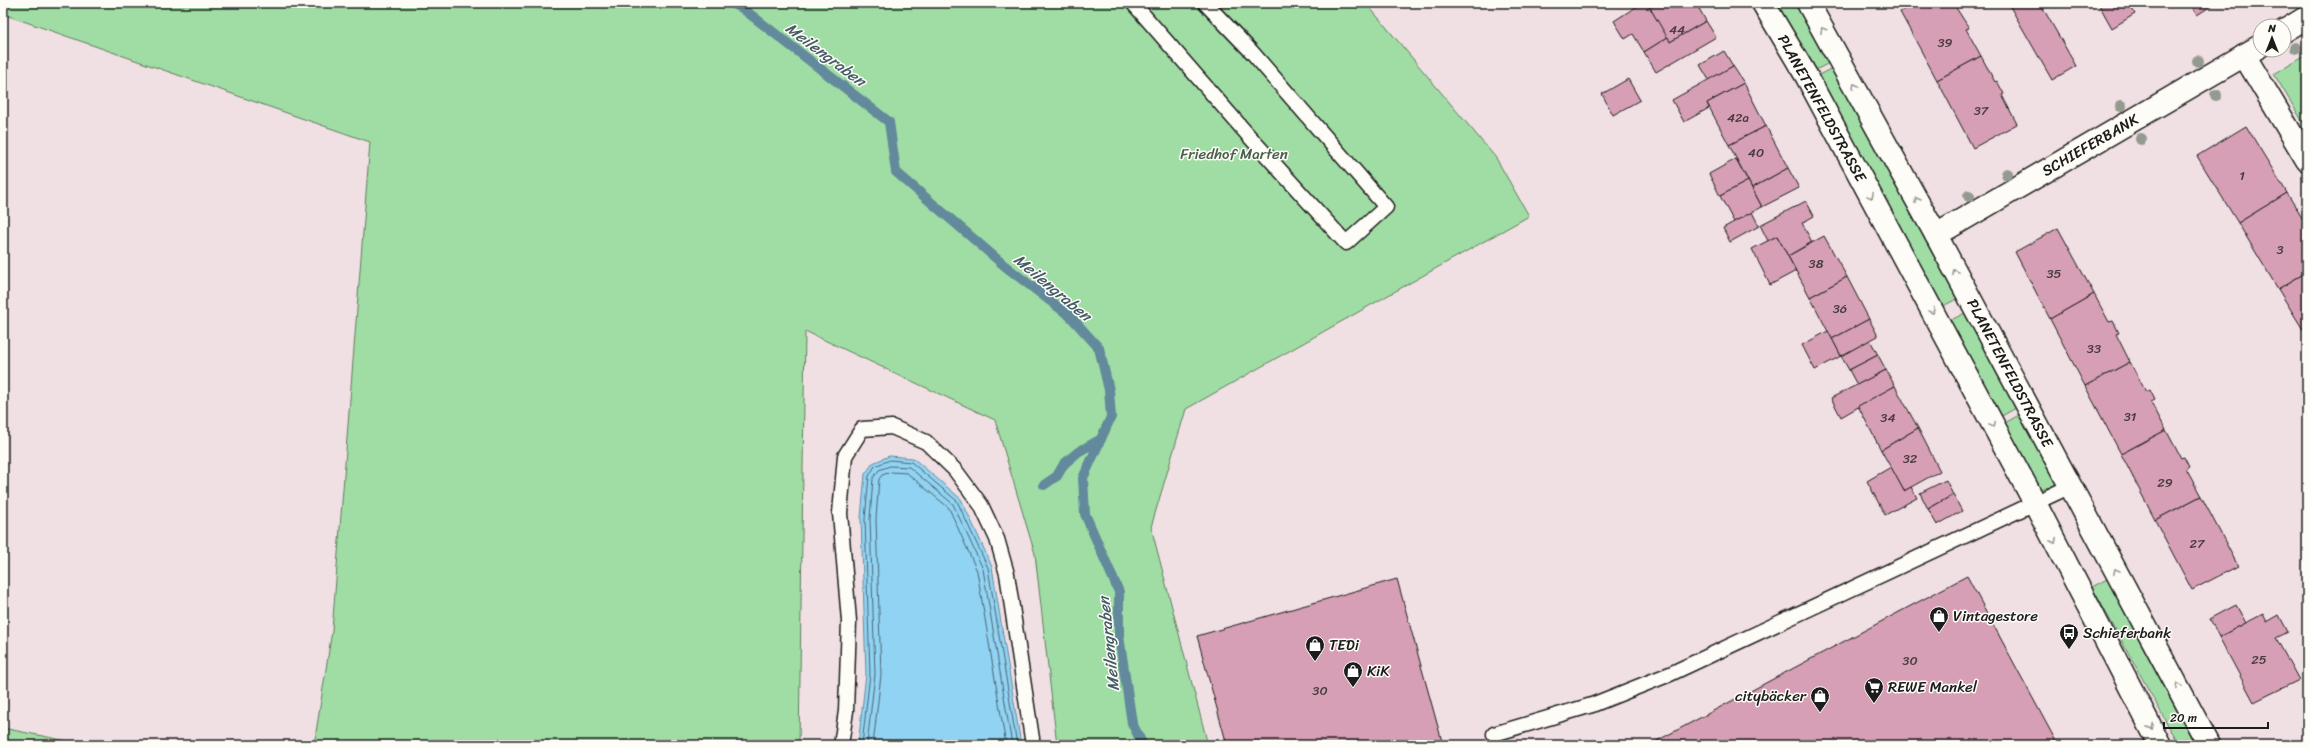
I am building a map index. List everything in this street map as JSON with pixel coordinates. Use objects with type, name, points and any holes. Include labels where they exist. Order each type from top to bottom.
[{"type":"street","name":"PLANETENFELDSTRASSE","points":[[1763,3],[1807,78],[2035,503],[2102,636],[2129,683],[2160,745]]},
{"type":"street","name":"PLANETENFELDSTRASSE","points":[[1808,3],[1936,235],[2209,745]]},
{"type":"street","points":[[2292,26],[2307,17]]},
{"type":"street","name":"SCHIEFERBANK","points":[[1936,235],[2252,50]]},
{"type":"street","name":"SCHIEFERBANK","points":[[2256,58],[2307,160]]},
{"type":"lane","points":[[1133,3],[1248,136],[1346,243],[1386,207],[1251,51],[1205,3]]},
{"type":"lane","points":[[841,745],[846,711],[850,621],[840,513],[845,456],[862,429],[892,427],[926,442],[954,470],[981,505],[997,539],[1007,574],[1033,745]]},
{"type":"lane","points":[[1494,734],[1592,705],[1670,674],[2071,486]]},
{"type":"green space","name":"Friedhof Marten","points":[[3,3],[1366,3],[1496,158],[1529,216],[1186,409],[1151,527],[1208,745],[1057,745],[1035,554],[995,420],[805,331],[799,745],[314,745],[332,631],[370,142],[3,14]]},
{"type":"green space","points":[[1776,3],[1797,3],[1829,63],[1814,71]]},
{"type":"green space","points":[[2307,55],[2307,129],[2274,74]]},
{"type":"green space","points":[[1832,68],[1957,299],[1941,307],[1817,76]]},
{"type":"green space","points":[[1965,313],[2016,408],[2000,417],[1949,321]]},
{"type":"green space","points":[[2019,415],[2057,486],[2040,489],[2003,424]]},
{"type":"green space","points":[[2107,579],[2195,745],[2179,745],[2092,587]]},
{"type":"green space","points":[[3,728],[87,745],[3,745]]},
{"type":"water","points":[[889,456],[913,458],[961,499],[976,531],[992,567],[1021,745],[858,745],[866,674],[861,518],[865,474],[873,463]]},
{"type":"building","points":[[1642,3],[1647,3],[1668,37],[1644,52],[1633,34],[1625,39],[1614,21]]},
{"type":"building","points":[[1647,3],[1696,3],[1706,21],[1670,42]]},
{"type":"building","points":[[1917,3],[1953,3],[1969,28],[1966,29],[1981,56],[1937,80],[1900,12]]},
{"type":"building","points":[[2008,3],[2040,3],[2076,66],[2052,80]]},
{"type":"building","points":[[2098,3],[2129,3],[2135,14],[2112,28]]},
{"type":"building","points":[[2190,3],[2216,3],[2197,15]]},
{"type":"building","points":[[1706,21],[1716,37],[1656,72],[1644,52],[1668,37],[1670,42]]},
{"type":"building","points":[[1724,51],[1733,66],[1709,80],[1700,65]]},
{"type":"building","points":[[1981,56],[1995,82],[1997,81],[2004,94],[2002,95],[2017,124],[1973,148],[1937,80]]},
{"type":"building","points":[[1733,66],[1744,83],[1707,103],[1709,108],[1684,122],[1672,100]]},
{"type":"building","points":[[1628,79],[1640,100],[1613,115],[1602,94]]},
{"type":"building","points":[[1744,83],[1766,126],[1729,145],[1707,103]]},
{"type":"building","points":[[1766,126],[1788,168],[1752,188],[1729,145]]},
{"type":"building","points":[[2246,126],[2287,193],[2238,223],[2197,156]]},
{"type":"building","points":[[1736,159],[1748,181],[1720,196],[1709,174]]},
{"type":"building","points":[[1788,168],[1799,188],[1762,207],[1752,188]]},
{"type":"building","points":[[1748,181],[1762,207],[1734,222],[1720,196]]},
{"type":"building","points":[[2287,193],[2307,226],[2307,272],[2278,289],[2238,223]]},
{"type":"building","points":[[1806,201],[1814,216],[1802,223],[1812,242],[1788,256],[1777,236],[1768,241],[1760,225]]},
{"type":"building","points":[[1752,212],[1759,226],[1730,242],[1723,228]]},
{"type":"building","points":[[2058,228],[2094,294],[2050,319],[2015,252]]},
{"type":"building","points":[[1777,236],[1796,271],[1770,285],[1752,249]]},
{"type":"building","points":[[1824,236],[1847,277],[1810,297],[1788,256]]},
{"type":"building","points":[[2307,272],[2307,336],[2278,289]]},
{"type":"building","points":[[1847,277],[1869,319],[1832,339],[1810,297]]},
{"type":"building","points":[[2094,294],[2109,322],[2113,321],[2119,333],[2116,334],[2130,362],[2085,386],[2050,319]]},
{"type":"building","points":[[1869,319],[1878,336],[1841,356],[1832,339]]},
{"type":"building","points":[[1828,331],[1841,356],[1815,370],[1802,345]]},
{"type":"building","points":[[1870,340],[1878,355],[1849,370],[1841,356]]},
{"type":"building","points":[[1878,355],[1886,370],[1857,385],[1849,370]]},
{"type":"building","points":[[2130,362],[2146,392],[2150,390],[2155,400],[2151,402],[2166,430],[2121,454],[2085,386]]},
{"type":"building","points":[[1886,370],[1895,386],[1841,417],[1831,398]]},
{"type":"building","points":[[1895,386],[1918,428],[1881,450],[1858,406]]},
{"type":"building","points":[[1918,428],[1940,471],[1904,491],[1881,450]]},
{"type":"building","points":[[2166,430],[2181,458],[2184,457],[2189,467],[2186,469],[2201,496],[2155,520],[2121,454]]},
{"type":"building","points":[[1891,467],[1904,491],[1911,487],[1917,498],[1885,515],[1867,481]]},
{"type":"building","points":[[1946,480],[1953,495],[1928,509],[1920,493]]},
{"type":"building","points":[[1953,495],[1962,511],[1937,525],[1928,509]]},
{"type":"building","points":[[2201,496],[2238,566],[2192,590],[2155,520]]},
{"type":"building","points":[[1967,576],[2058,745],[1649,745]]},
{"type":"building","points":[[1397,579],[1443,745],[1227,745],[1197,636]]},
{"type":"building","points":[[2236,605],[2246,623],[2219,637],[2210,619]]},
{"type":"building","points":[[2263,614],[2267,622],[2279,615],[2288,632],[2276,638],[2299,680],[2254,702],[2219,637]]},
{"type":"waterway","name":"Meilengraben","points":[[732,3],[742,8],[889,122],[896,172],[1005,266],[1070,316],[1099,348],[1109,390],[1111,417],[1083,478],[1085,514],[1119,592],[1119,636],[1132,723],[1143,745]]},
{"type":"waterway","points":[[1044,485],[1057,476],[1064,464],[1078,452],[1101,439]]},
{"type":"place","name":"Vintagestore","points":[[1939,633]]},
{"type":"place","name":"Schieferbank","points":[[2069,650]]},
{"type":"place","name":"TEDi","points":[[1315,662]]},
{"type":"place","name":"KiK","points":[[1353,688]]},
{"type":"place","name":"REWE Mankel","points":[[1874,704]]},
{"type":"place","name":"citybäcker","points":[[1820,713]]}]
